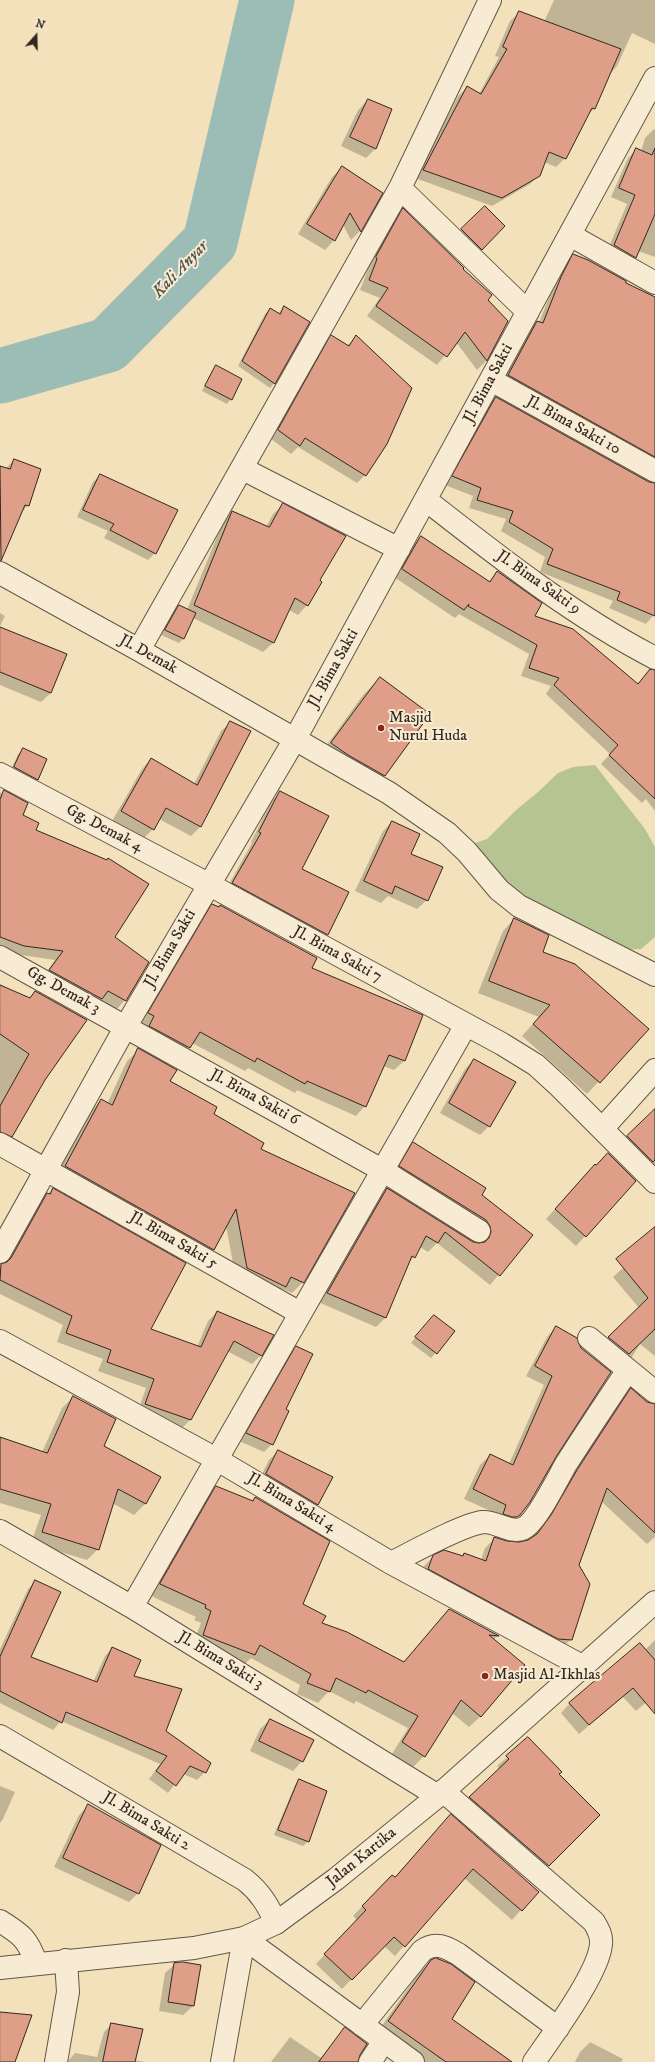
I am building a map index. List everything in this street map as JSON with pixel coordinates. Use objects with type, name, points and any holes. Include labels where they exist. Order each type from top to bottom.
[{"type":"street","points":[[139,650],[243,469],[400,188],[490,0]]},
{"type":"street","name":"Jl. Bima Sakti","points":[[0,1252],[126,1026],[208,884],[295,739],[570,234],[653,86]]},
{"type":"street","points":[[400,188],[528,312]]},
{"type":"street","points":[[570,234],[655,283]]},
{"type":"street","name":"Jl. Bima Sakti 10","points":[[491,380],[655,471]]},
{"type":"street","points":[[243,469],[399,549]]},
{"type":"street","name":"Jl. Bima Sakti 9","points":[[426,500],[543,590],[635,648],[655,658]]},
{"type":"street","name":"Jl. Demak","points":[[0,573],[139,650],[389,793],[447,833],[467,852],[499,890],[520,906],[654,973]]},
{"type":"street","name":"Gg. Demak 4","points":[[0,774],[208,884]]},
{"type":"street","name":"Jl. Bima Sakti 7","points":[[208,884],[466,1025],[536,1065],[655,1182]]},
{"type":"street","name":"Gg. Demak 3","points":[[0,956],[126,1026]]},
{"type":"street","points":[[132,1607],[466,1025]]},
{"type":"street","name":"Jl. Bima Sakti 6","points":[[126,1026],[382,1170],[479,1231]]},
{"type":"street","points":[[602,1129],[655,1070]]},
{"type":"street","name":"Jl. Bima Sakti 5","points":[[0,1144],[300,1313]]},
{"type":"street","points":[[589,1338],[655,1392]]},
{"type":"street","name":"Jl. Bima Sakti 4","points":[[0,1341],[216,1459],[391,1563],[582,1666]]},
{"type":"street","points":[[391,1563],[452,1534],[482,1522],[491,1522],[516,1530],[526,1527],[535,1516],[628,1370]]},
{"type":"street","name":"Jl. Bima Sakti 3","points":[[0,1531],[132,1607],[391,1765],[440,1793],[594,1922],[600,1931],[601,1945],[595,1964],[558,2028],[534,2062]]},
{"type":"street","name":"Jalan Kartika","points":[[0,1968],[36,1963],[194,1948],[244,1938],[276,1923],[336,1880],[440,1793],[655,1602]]},
{"type":"street","name":"Jl. Bima Sakti 2","points":[[0,1736],[245,1880],[257,1890],[266,1902],[276,1923]]},
{"type":"street","points":[[0,1921],[18,1932],[30,1946],[36,1963]]},
{"type":"street","points":[[222,2062],[244,1938],[414,2062]]},
{"type":"street","points":[[362,2025],[422,1951],[426,1947],[437,1945],[445,1947],[458,1954],[558,2028]]},
{"type":"street","points":[[56,2062],[68,1992],[66,1960]]},
{"type":"street","points":[[370,2062],[384,2041]]},
{"type":"green space","points":[[595,765],[645,829],[655,847],[655,937],[641,949],[626,950],[518,894],[506,884],[472,844],[487,839],[515,811],[558,773],[573,767]]},
{"type":"building","points":[[519,11],[621,49],[595,109],[592,108],[566,159],[549,152],[540,176],[502,198],[423,170],[467,86],[481,94],[507,49],[503,47]]},
{"type":"building","points":[[368,99],[392,109],[376,149],[350,137]]},
{"type":"building","points":[[636,148],[652,155],[655,148],[655,214],[636,258],[614,245],[635,195],[619,188]]},
{"type":"building","points":[[342,166],[383,193],[361,232],[350,213],[335,241],[307,224]]},
{"type":"building","points":[[485,206],[505,226],[482,250],[461,229]]},
{"type":"building","points":[[403,208],[464,268],[463,269],[492,295],[488,300],[508,321],[487,361],[465,332],[447,357],[376,306],[388,288],[369,280],[377,259],[376,257]]},
{"type":"building","points":[[573,254],[588,260],[626,281],[626,283],[655,297],[655,457],[508,375],[537,321],[543,323],[561,277]]},
{"type":"building","points":[[284,306],[310,322],[275,384],[242,361],[270,308],[280,314]]},
{"type":"building","points":[[331,335],[349,346],[356,335],[412,388],[387,444],[366,476],[305,438],[300,446],[278,430]]},
{"type":"building","points":[[216,365],[242,379],[232,400],[205,386]]},
{"type":"building","points":[[496,397],[649,482],[655,483],[655,616],[617,600],[620,592],[547,564],[553,549],[509,522],[513,511],[477,500],[481,488],[452,476]]},
{"type":"building","points":[[14,459],[41,469],[29,506],[25,505],[1,561],[0,466],[10,469]]},
{"type":"building","points":[[100,474],[178,510],[156,554],[110,530],[114,524],[83,510]]},
{"type":"building","points":[[283,503],[346,536],[320,580],[322,582],[308,606],[295,598],[274,643],[194,605],[232,511],[269,527]]},
{"type":"building","points":[[421,536],[490,582],[497,571],[542,603],[535,616],[573,629],[638,684],[650,669],[655,670],[655,799],[609,755],[618,745],[554,685],[559,678],[529,668],[537,645],[468,606],[469,604],[464,610],[402,569]]},
{"type":"building","points":[[179,605],[196,613],[184,639],[165,630]]},
{"type":"building","points":[[0,627],[67,654],[51,693],[0,672]]},
{"type":"building","name":"Masjid Nurul Huda","points":[[380,677],[430,714],[385,776],[348,755],[331,743]]},
{"type":"building","points":[[230,721],[251,731],[201,827],[166,808],[154,830],[121,811],[151,758],[197,785]]},
{"type":"building","points":[[23,748],[47,759],[38,780],[14,767]]},
{"type":"building","points":[[4,790],[28,803],[23,815],[39,823],[36,830],[107,860],[108,858],[149,884],[115,937],[149,962],[126,1001],[108,991],[102,999],[49,970],[63,951],[24,946],[0,937],[0,800]]},
{"type":"building","points":[[280,791],[329,816],[302,869],[349,892],[328,935],[232,883],[261,833],[259,832]]},
{"type":"building","points":[[392,821],[420,834],[411,854],[443,867],[428,901],[395,886],[392,894],[364,881]]},
{"type":"building","points":[[212,904],[219,907],[220,905],[317,958],[312,968],[423,1015],[405,1061],[389,1055],[366,1107],[307,1081],[305,1084],[257,1058],[255,1062],[200,1032],[190,1048],[149,1026],[154,1016],[148,1013]]},
{"type":"building","points":[[514,918],[549,935],[543,952],[575,964],[649,1029],[600,1083],[533,1024],[550,1005],[489,981]]},
{"type":"building","points":[[0,985],[30,998],[35,991],[87,1020],[45,1080],[12,1137],[0,1132],[0,1106],[29,1054],[0,1034]]},
{"type":"building","points":[[138,1048],[177,1070],[170,1081],[217,1107],[214,1114],[264,1143],[261,1149],[355,1193],[304,1283],[291,1277],[286,1287],[247,1268],[236,1209],[214,1250],[65,1166],[101,1099],[112,1105]]},
{"type":"building","points":[[474,1059],[516,1082],[490,1127],[449,1103]]},
{"type":"building","points":[[655,1109],[655,1160],[653,1162],[627,1136]]},
{"type":"building","points":[[413,1142],[486,1188],[482,1195],[533,1235],[500,1276],[445,1232],[438,1243],[426,1236],[415,1258],[412,1256],[386,1318],[327,1293],[387,1188],[473,1242],[485,1242],[489,1238],[491,1232],[490,1226],[486,1220],[399,1166]]},
{"type":"building","points":[[608,1153],[636,1181],[586,1237],[555,1209],[595,1164],[596,1165]]},
{"type":"building","points":[[53,1188],[186,1263],[151,1329],[201,1347],[217,1311],[274,1335],[262,1356],[234,1341],[191,1420],[145,1404],[154,1379],[107,1362],[111,1350],[66,1333],[72,1316],[0,1280],[1,1264],[7,1262],[11,1258],[47,1193],[50,1194]]},
{"type":"building","points":[[655,1227],[655,1329],[629,1354],[608,1337],[648,1298],[616,1259]]},
{"type":"building","points":[[434,1315],[455,1331],[437,1354],[415,1337]]},
{"type":"building","points":[[556,1326],[577,1338],[581,1348],[611,1372],[556,1457],[530,1502],[520,1515],[517,1517],[512,1517],[503,1514],[506,1505],[473,1489],[490,1454],[513,1465],[552,1376],[535,1366]]},
{"type":"building","points":[[296,1346],[313,1354],[286,1409],[289,1411],[273,1445],[246,1433]]},
{"type":"building","points":[[631,1388],[647,1402],[655,1404],[655,1533],[607,1488],[579,1565],[590,1584],[572,1640],[558,1639],[428,1569],[433,1555],[444,1550],[463,1556],[464,1553],[486,1561],[494,1537],[507,1541],[519,1542],[528,1540],[537,1534],[551,1515],[577,1470]]},
{"type":"building","points":[[73,1396],[116,1419],[104,1446],[161,1477],[146,1504],[118,1489],[99,1550],[42,1532],[51,1504],[0,1489],[0,1437],[47,1453]]},
{"type":"building","points":[[278,1450],[333,1477],[318,1505],[266,1474]]},
{"type":"building","points":[[216,1486],[253,1501],[255,1497],[330,1541],[303,1604],[326,1616],[322,1623],[347,1632],[404,1662],[449,1609],[499,1636],[489,1635],[525,1665],[481,1717],[461,1700],[425,1757],[402,1742],[418,1716],[368,1690],[366,1693],[336,1678],[330,1692],[307,1683],[311,1674],[260,1645],[255,1655],[203,1635],[211,1611],[205,1608],[206,1605],[160,1584]]},
{"type":"building","points":[[35,1580],[61,1592],[31,1657],[97,1682],[112,1647],[141,1660],[134,1676],[182,1689],[166,1731],[211,1763],[206,1773],[190,1766],[176,1786],[156,1771],[167,1756],[66,1712],[62,1723],[0,1691],[0,1657]]},
{"type":"building","points":[[640,1643],[655,1660],[655,1714],[633,1688],[589,1725],[569,1703]]},
{"type":"building","points":[[270,1719],[314,1740],[303,1762],[259,1741]]},
{"type":"building","points":[[528,1737],[562,1772],[559,1774],[600,1815],[549,1866],[469,1797],[509,1759],[506,1756]]},
{"type":"building","points":[[299,1779],[327,1791],[309,1842],[278,1830]]},
{"type":"building","points":[[88,1804],[161,1845],[139,1894],[63,1858]]},
{"type":"building","points":[[451,1814],[539,1892],[522,1911],[473,1869],[405,1947],[394,1937],[352,1980],[324,1954],[366,1910],[362,1906],[392,1875],[395,1877]]},
{"type":"building","points":[[436,1958],[451,1964],[475,1982],[452,2019],[512,2062],[446,2062],[388,2021],[431,1960]]},
{"type":"building","points":[[183,1962],[201,1965],[194,2006],[168,2002],[174,1963]]},
{"type":"building","points":[[0,2012],[32,2015],[15,2062],[0,2062]]},
{"type":"building","points":[[111,2023],[143,2029],[135,2062],[103,2062]]},
{"type":"building","points":[[345,2027],[367,2044],[360,2055],[358,2062],[319,2062]]},
{"type":"waterway","name":"Kali Anyar","points":[[0,376],[108,345],[210,242],[267,0]]},
{"type":"place","name":"Masjid Nurul Huda","points":[[381,728]]},
{"type":"place","name":"Masjid Al-Ikhlas","points":[[485,1676]]}]
